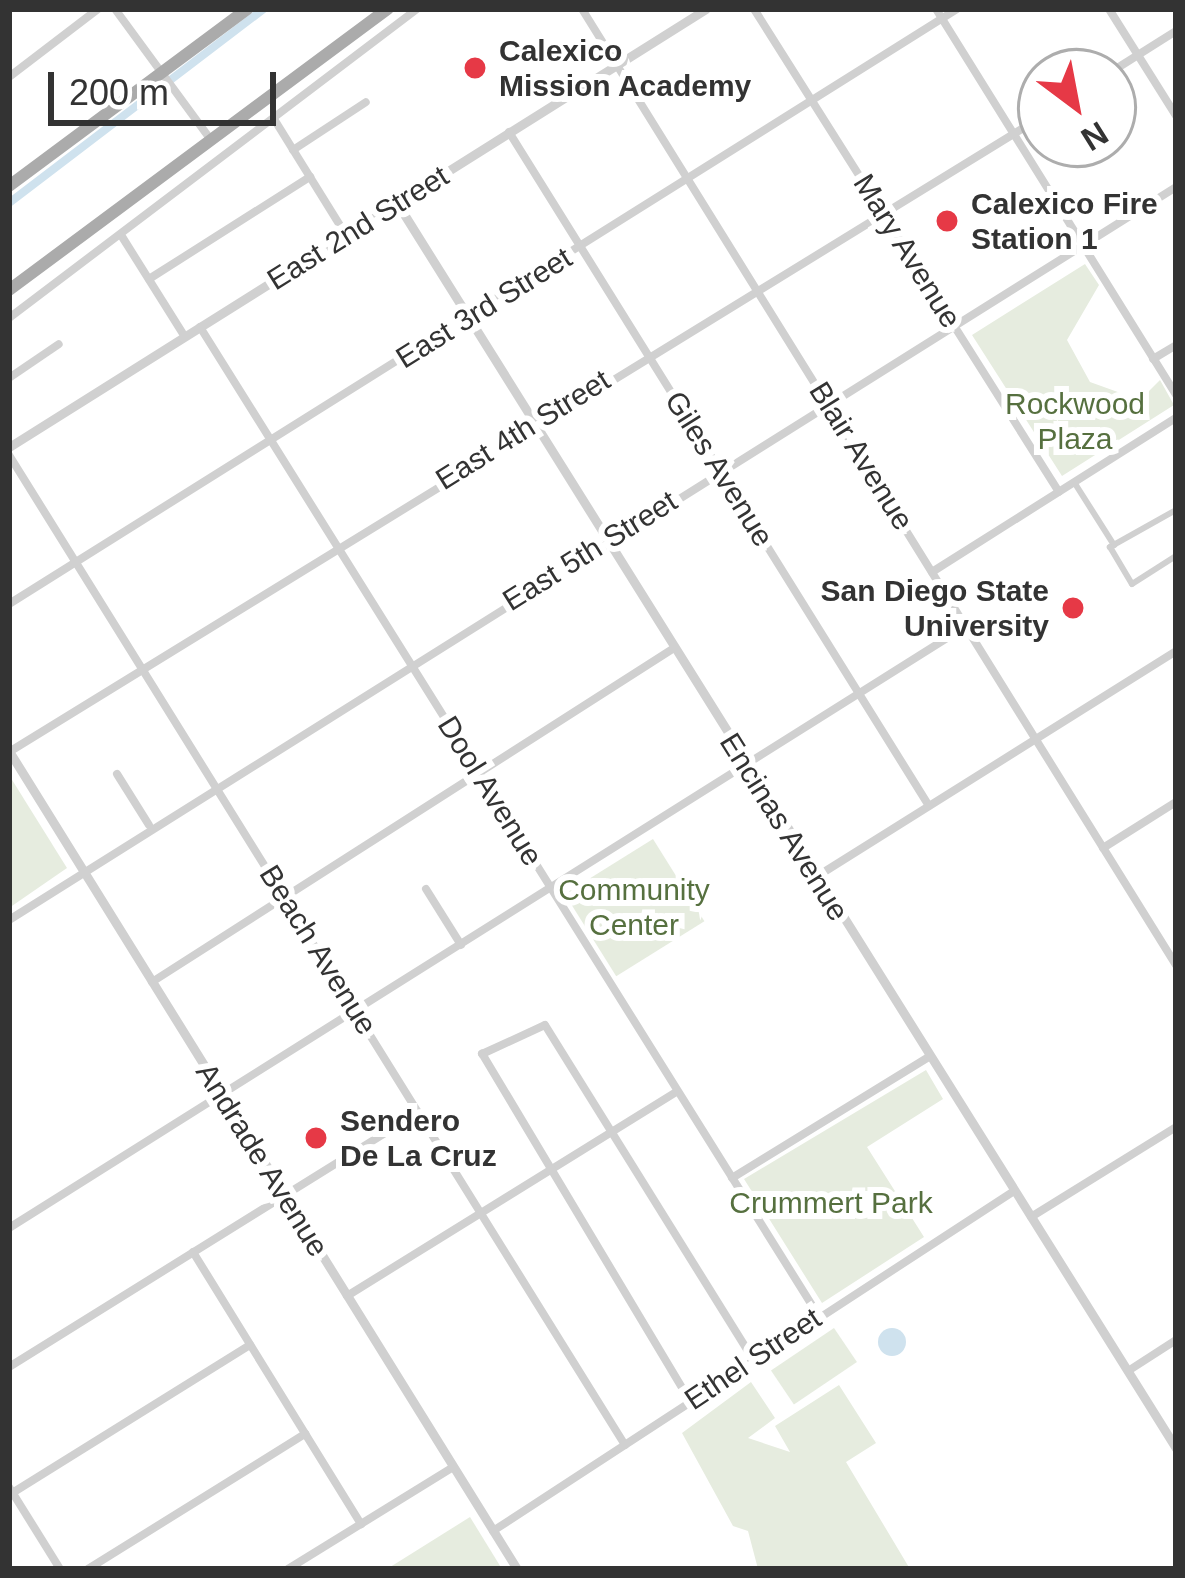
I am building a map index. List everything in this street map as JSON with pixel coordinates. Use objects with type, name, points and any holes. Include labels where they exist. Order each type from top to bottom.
[{"type":"main road","points":[[9,186],[247,9]]},
{"type":"main road","points":[[11,285],[388,9]]},
{"type":"street","points":[[9,77],[98,9]]},
{"type":"street","points":[[115,9],[211,140]]},
{"type":"street","points":[[9,318],[417,9]]},
{"type":"street","name":"Blair Avenue","points":[[582,9],[1174,959]]},
{"type":"street","name":"East 2nd Street","points":[[9,451],[706,9]]},
{"type":"street","name":"Mary Avenue","points":[[754,9],[1059,492]]},
{"type":"street","points":[[936,9],[1176,395]]},
{"type":"street","name":"East 3rd Street","points":[[9,604],[958,9]]},
{"type":"street","points":[[1109,9],[1133,48]]},
{"type":"street","points":[[1176,31],[1137,55],[1176,116]]},
{"type":"street","points":[[293,149],[366,102]]},
{"type":"street","points":[[274,119],[346,235]]},
{"type":"street","name":"Giles Avenue","points":[[509,132],[929,806]]},
{"type":"street","name":"East 4th Street","points":[[9,751],[756,286],[1017,132]]},
{"type":"street","points":[[149,280],[310,177]]},
{"type":"street","name":"East 5th Street","points":[[9,920],[214,784],[1176,187]]},
{"type":"street","name":"Encinas Avenue","points":[[397,203],[814,878],[1176,1448]]},
{"type":"street","points":[[121,235],[184,337]]},
{"type":"street","name":"Dool Avenue","points":[[200,327],[818,1316]]},
{"type":"street","points":[[9,378],[59,344]]},
{"type":"street","points":[[1154,359],[1176,345]]},
{"type":"street","points":[[932,572],[1176,418]]},
{"type":"street","name":"Beach Avenue","points":[[9,451],[625,1445]]},
{"type":"street","points":[[1074,482],[1114,545],[1132,584],[1176,556]]},
{"type":"street","points":[[1114,545],[1176,510]]},
{"type":"street","points":[[9,1228],[966,626]]},
{"type":"street","points":[[151,982],[674,648]]},
{"type":"street","points":[[814,878],[1176,651]]},
{"type":"street","name":"Andrade Avenue","points":[[9,751],[517,1569]]},
{"type":"street","points":[[117,774],[149,826]]},
{"type":"street","points":[[1103,848],[1176,802]]},
{"type":"street","points":[[426,889],[461,946]]},
{"type":"street","points":[[690,1401],[479,1062],[534,1021],[611,1132],[753,1359]]},
{"type":"street","points":[[732,1178],[927,1058]]},
{"type":"street","points":[[347,1296],[677,1091]]},
{"type":"street","points":[[9,1367],[418,1112]]},
{"type":"street","points":[[1031,1217],[1176,1127]]},
{"type":"street","name":"Ethel Street","points":[[494,1531],[1014,1191]]},
{"type":"street","points":[[193,1252],[361,1524]]},
{"type":"street","points":[[1128,1370],[1176,1340]]},
{"type":"street","points":[[60,1569],[10,1491],[250,1345]]},
{"type":"street","points":[[88,1569],[305,1434]]},
{"type":"street","points":[[288,1569],[453,1467]]},
{"type":"green space","name":"Rockwood Plaza","points":[[1085,264],[1099,285],[1067,340],[1090,382],[1140,400],[1160,380],[1174,405],[1062,476],[972,335]]},
{"type":"green space","points":[[9,775],[67,868],[9,908]]},
{"type":"green space","name":"Community Center","points":[[653,839],[704,921],[616,976],[565,894]]},
{"type":"green space","name":"Crummert Park","points":[[926,1070],[943,1099],[867,1147],[924,1237],[822,1303],[744,1179]]},
{"type":"green space","points":[[834,1328],[857,1362],[794,1404],[771,1370]]},
{"type":"green space","points":[[751,1382],[775,1418],[748,1438],[790,1452],[775,1426],[839,1385],[876,1443],[846,1462],[910,1569],[758,1569],[748,1531],[733,1526],[682,1433]]},
{"type":"green space","points":[[470,1517],[502,1569],[387,1569]]},
{"type":"water","points":[[892,1328],[902,1332],[906,1342],[902,1352],[892,1356],[882,1352],[878,1342],[882,1332]]},
{"type":"waterway","points":[[9,203],[264,9]]},
{"type":"place","name":"Calexico Mission Academy","points":[[475,68]]},
{"type":"place","name":"Calexico Fire Station 1","points":[[947,221]]},
{"type":"place","name":"San Diego State University","points":[[1073,608]]},
{"type":"place","name":"Sendero De La Cruz","points":[[316,1138]]}]
